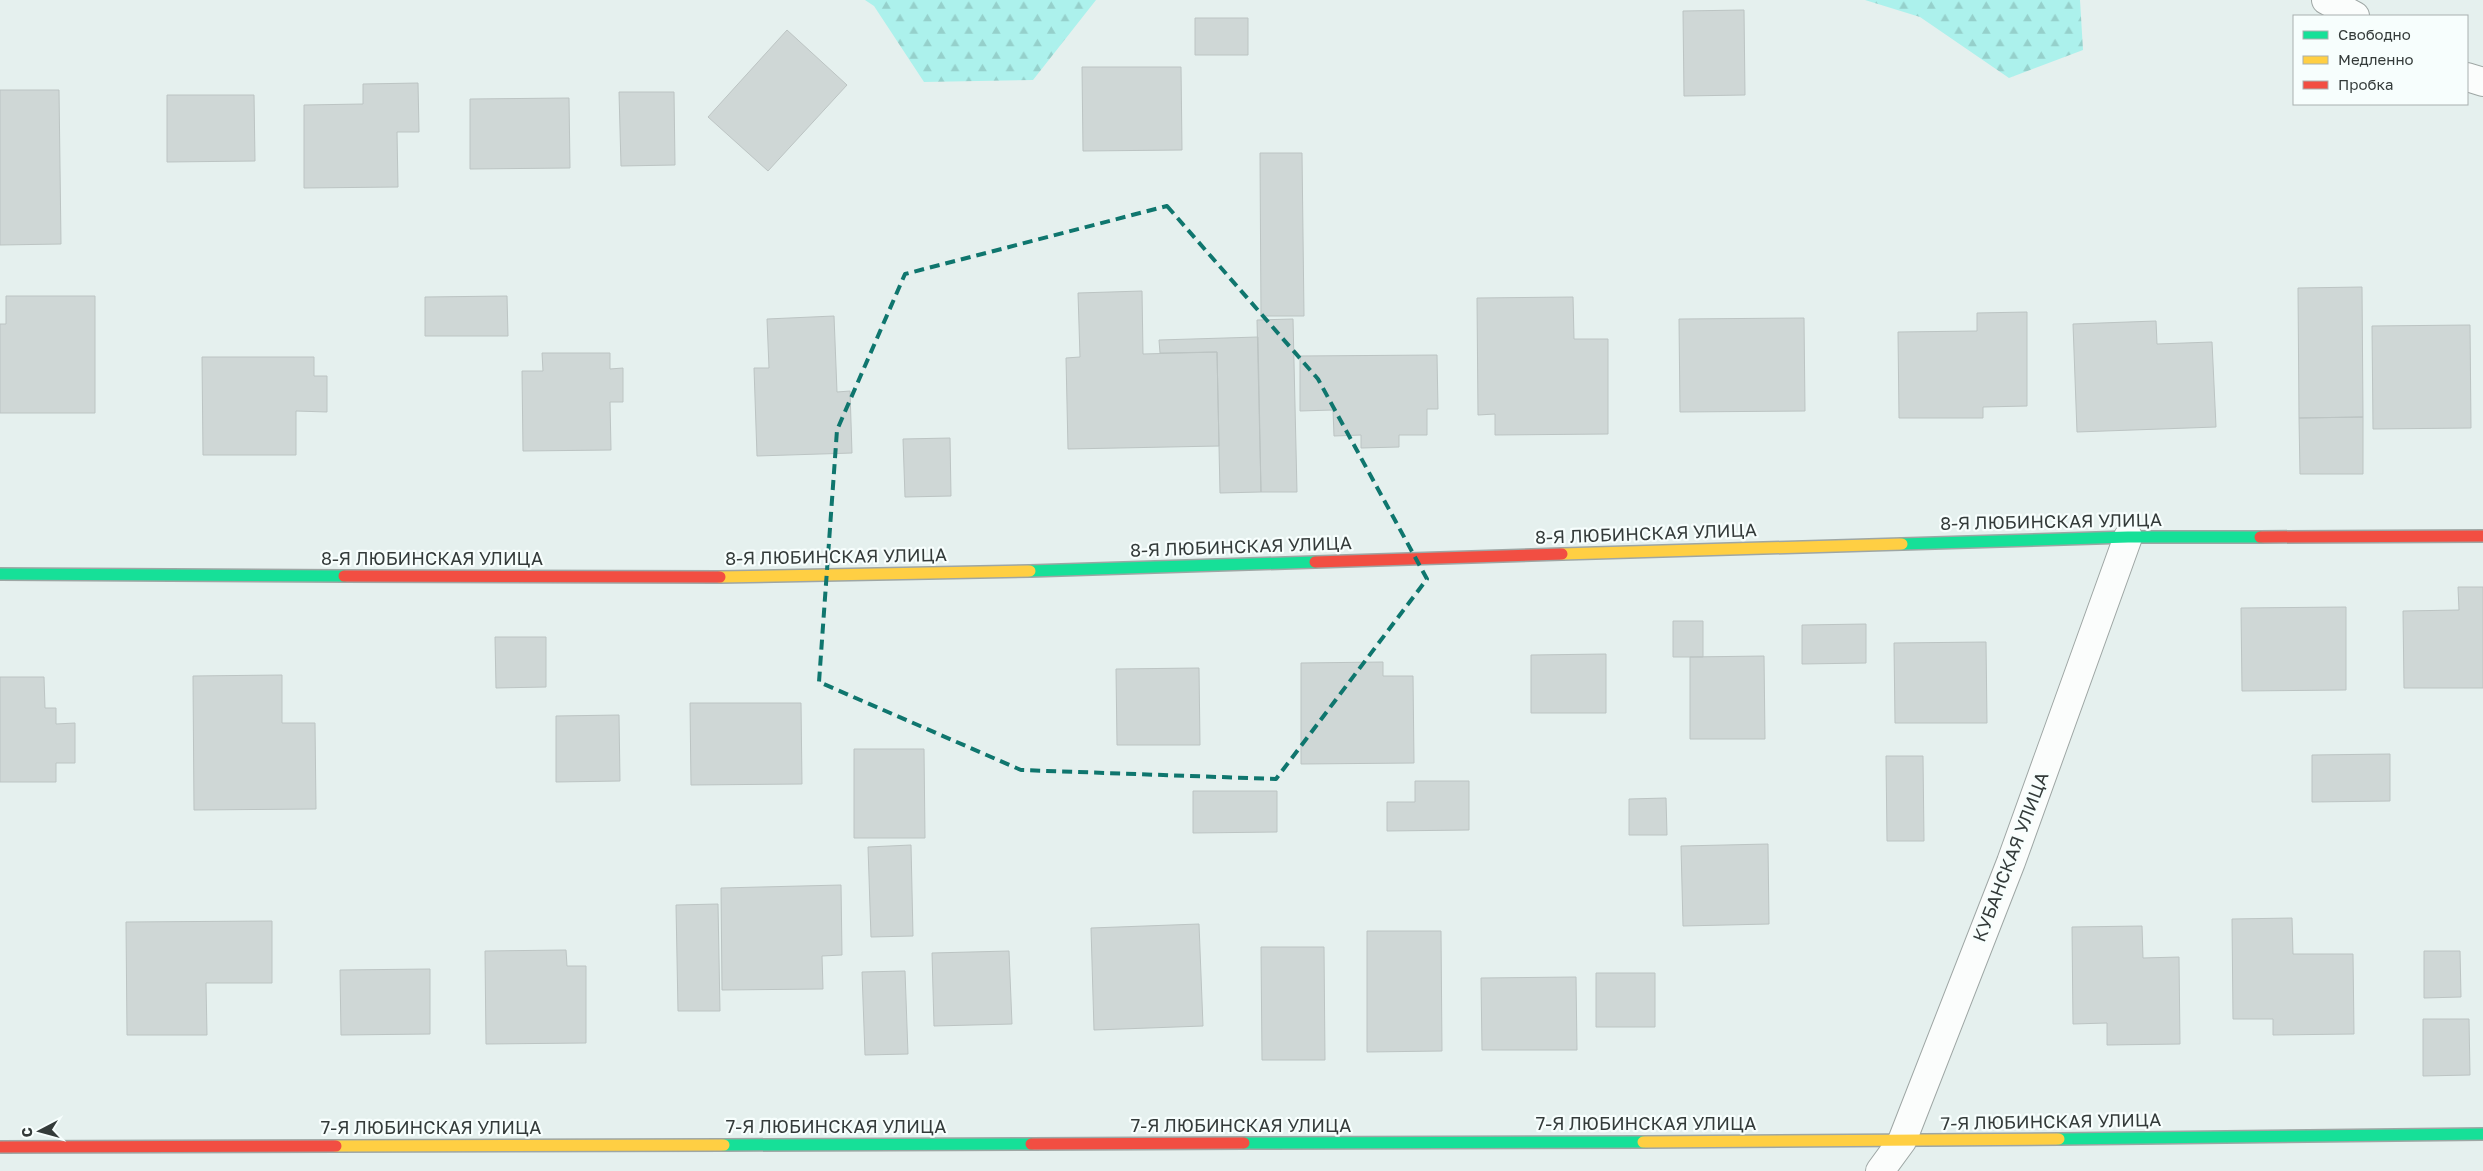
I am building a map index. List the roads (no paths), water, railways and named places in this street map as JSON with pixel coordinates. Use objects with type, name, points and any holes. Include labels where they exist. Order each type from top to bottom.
[{"type":"street","points":[[2326,0],[2353,15]]},
{"type":"street","points":[[2468,77],[2483,82]]},
{"type":"street","name":"8-Я ЛЮБИНСКАЯ УЛИЦА","points":[[0,574],[635,578],[991,572],[2128,537],[2483,536]]},
{"type":"street","name":"КУБАНСКАЯ УЛИЦА","points":[[1880,1171],[1902,1141],[2011,862],[2128,537]]},
{"type":"street","name":"7-Я ЛЮБИНСКАЯ УЛИЦА","points":[[0,1147],[1902,1141],[2483,1134]]}]
